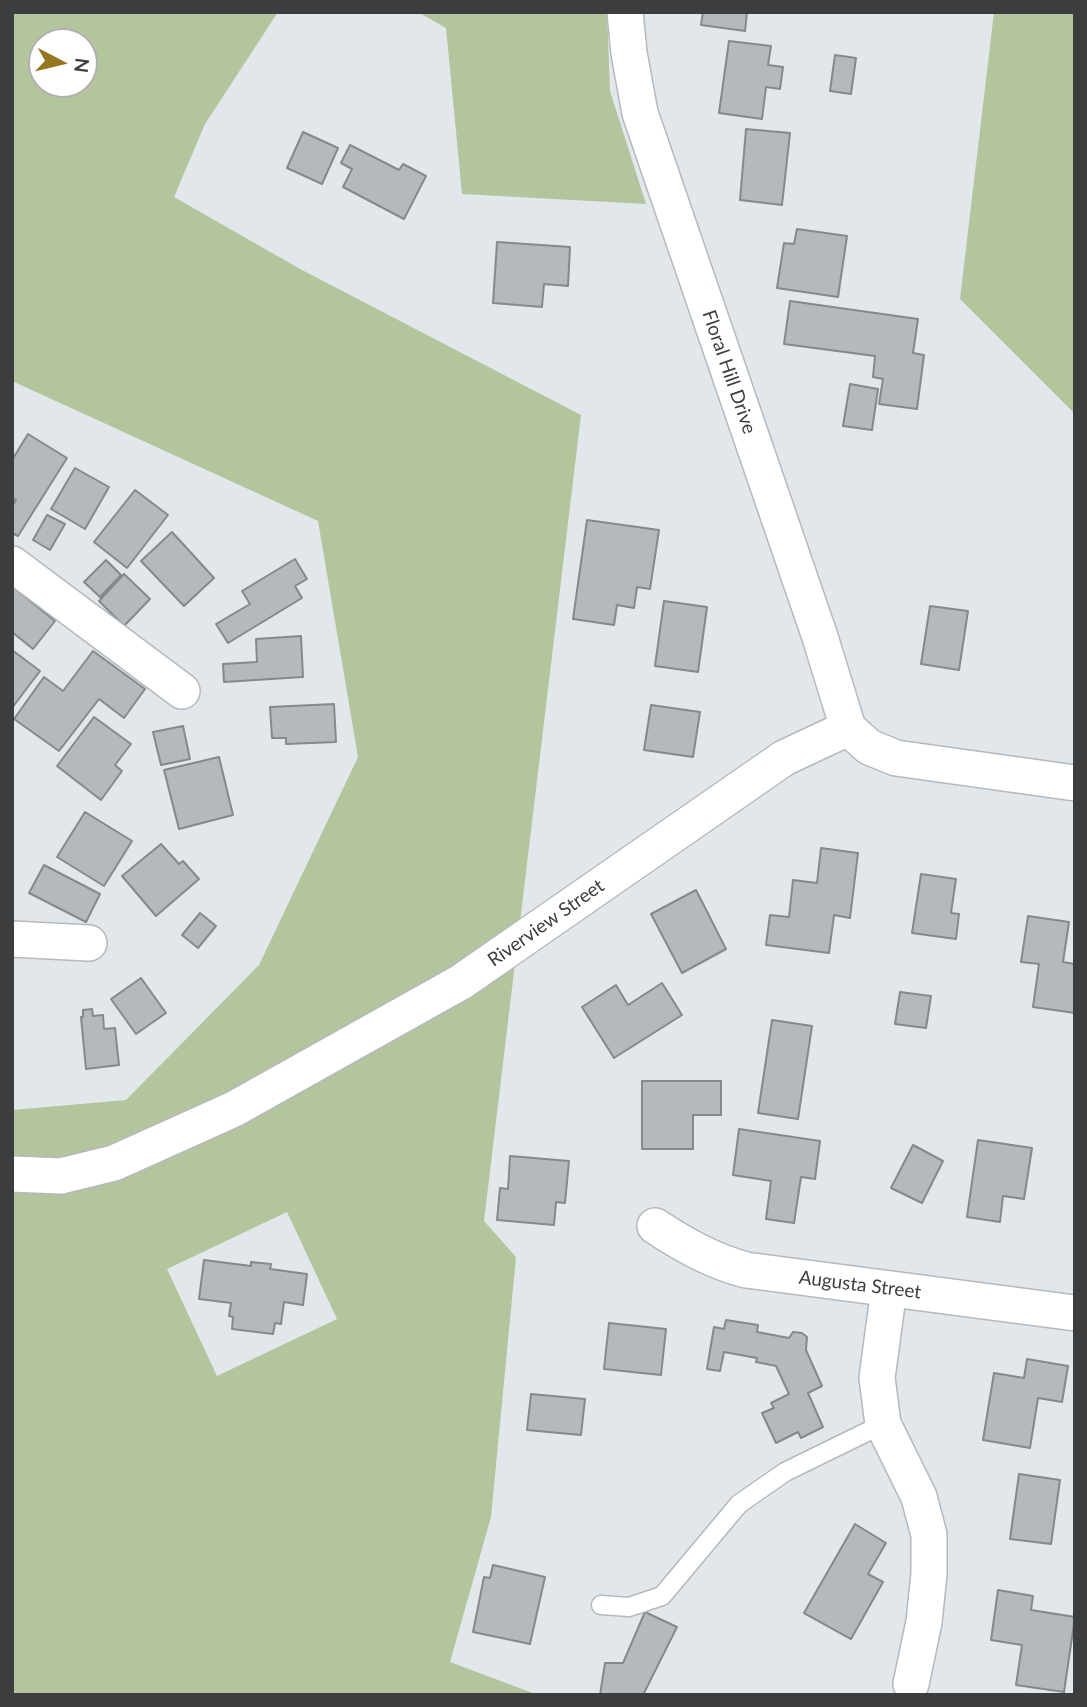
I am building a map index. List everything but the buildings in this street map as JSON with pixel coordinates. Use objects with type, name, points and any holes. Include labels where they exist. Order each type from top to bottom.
[{"type":"street","name":"Floral Hill Drive","points":[[625,12],[640,113],[820,638],[848,728]]},
{"type":"street","points":[[12,564],[182,691]]},
{"type":"street","points":[[848,728],[869,747],[896,758],[1075,783]]},
{"type":"street","name":"Riverview Street","points":[[12,1174],[61,1176],[114,1163],[234,1109],[461,982],[784,758],[848,728]]},
{"type":"street","points":[[12,939],[89,943]]},
{"type":"street","name":"Augusta Street","points":[[656,1226],[703,1255],[746,1270],[1075,1313]]},
{"type":"street","points":[[889,1289],[877,1378],[883,1424],[919,1497],[929,1535],[929,1574],[924,1622],[911,1684]]},
{"type":"lane","points":[[601,1605],[629,1607],[662,1595],[739,1504],[785,1472],[883,1424]]},
{"type":"green space","points":[[12,12],[278,12],[205,124],[174,197],[302,270],[581,415],[484,1221],[516,1257],[491,1517],[450,1662],[538,1695],[12,1695],[12,1110],[126,1100],[259,965],[358,757],[318,521],[12,381]],"holes":[[[287,1212],[337,1319],[217,1376],[167,1269]]]},
{"type":"green space","points":[[418,12],[607,12],[610,91],[646,204],[462,194],[446,28]]},
{"type":"green space","points":[[994,12],[1075,12],[1075,414],[960,299]]}]
